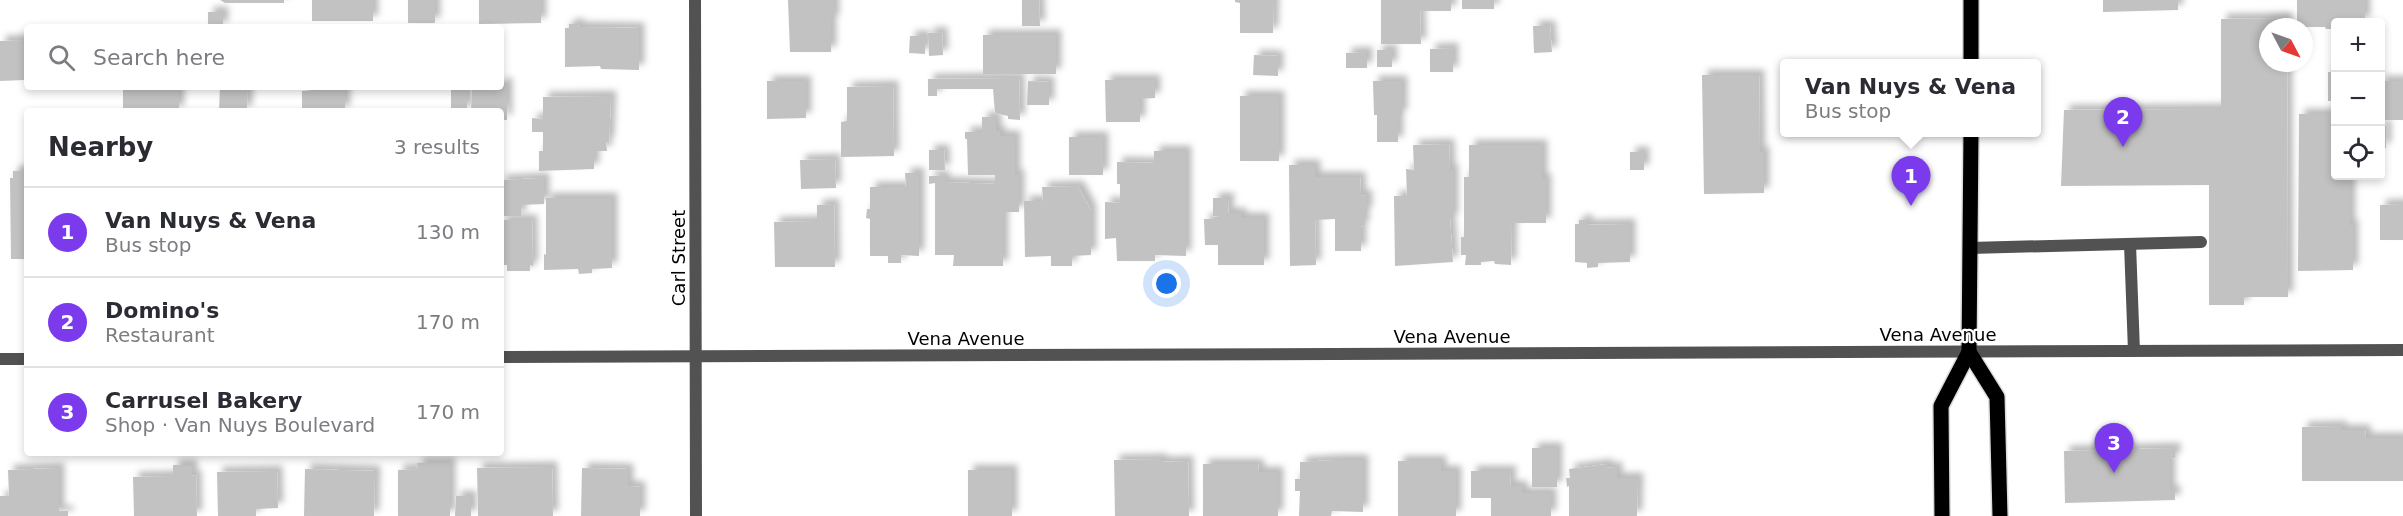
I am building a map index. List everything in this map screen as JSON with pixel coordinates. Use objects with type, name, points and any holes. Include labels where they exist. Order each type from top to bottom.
[{"type":"main road","points":[[1971,0],[1971,59]]},
{"type":"main road","points":[[1942,516],[1941,406],[1969,352],[1971,137]]},
{"type":"main road","points":[[1969,352],[1996,397],[2000,516]]},
{"type":"street","name":"Carl Street","points":[[695,0],[696,516]]},
{"type":"street","points":[[1970,248],[2201,242]]},
{"type":"street","points":[[2130,244],[2134,351]]},
{"type":"street","name":"Vena Avenue","points":[[504,357],[2403,350]]},
{"type":"street","points":[[0,359],[24,359]]},
{"type":"building","points":[[220,0],[284,0],[284,3],[225,3]]},
{"type":"building","points":[[312,0],[373,0],[373,21],[312,21]]},
{"type":"building","points":[[408,0],[435,0],[435,23],[408,23]]},
{"type":"building","points":[[479,0],[541,0],[541,23],[479,24]]},
{"type":"building","points":[[788,0],[834,0],[834,20],[831,20],[831,52],[790,52]]},
{"type":"building","points":[[1022,0],[1039,0],[1040,26],[1022,26]]},
{"type":"building","points":[[1235,0],[1274,0],[1273,33],[1240,33],[1240,3]]},
{"type":"building","points":[[1381,0],[1451,0],[1451,11],[1420,11],[1421,44],[1381,44]]},
{"type":"building","points":[[1462,0],[1494,0],[1494,9],[1462,9]]},
{"type":"building","points":[[2103,0],[2178,0],[2178,10],[2103,12]]},
{"type":"building","points":[[2297,0],[2365,0],[2365,18],[2331,18],[2331,29],[2313,27],[2313,18],[2297,18]]},
{"type":"building","points":[[208,12],[223,12],[223,24],[208,24]]},
{"type":"building","points":[[2259,18],[2259,72],[2287,72],[2288,297],[2244,297],[2244,305],[2209,305],[2209,185],[2061,186],[2064,110],[2221,109],[2221,19]]},
{"type":"building","points":[[569,24],[579,24],[578,27],[639,28],[639,70],[601,69],[600,66],[565,67],[565,28],[569,28]]},
{"type":"building","points":[[1533,26],[1550,26],[1552,52],[1534,53]]},
{"type":"building","points":[[942,32],[943,55],[929,56],[928,33]]},
{"type":"building","points":[[983,35],[1056,35],[1056,74],[983,74]]},
{"type":"building","points":[[910,36],[925,36],[925,54],[909,53]]},
{"type":"building","points":[[24,40],[24,80],[0,81],[0,41]]},
{"type":"building","points":[[1453,48],[1453,72],[1430,72],[1430,49]]},
{"type":"building","points":[[1377,50],[1392,50],[1392,67],[1377,67]]},
{"type":"building","points":[[1367,52],[1367,68],[1346,68],[1346,53]]},
{"type":"building","points":[[1254,55],[1278,56],[1278,76],[1253,75]]},
{"type":"building","points":[[2328,72],[2331,72],[2331,101],[2328,101]]},
{"type":"building","points":[[1702,75],[1759,75],[1760,152],[1764,152],[1764,193],[1704,194]]},
{"type":"building","points":[[1019,78],[1020,120],[1008,119],[1008,116],[995,113],[993,89],[937,89],[937,96],[928,96],[928,79]]},
{"type":"building","points":[[1105,80],[1155,80],[1155,98],[1140,99],[1140,122],[1106,122]]},
{"type":"building","points":[[767,81],[806,81],[806,118],[767,119]]},
{"type":"building","points":[[1028,81],[1049,82],[1049,105],[1027,105]]},
{"type":"building","points":[[1373,81],[1402,81],[1402,115],[1398,115],[1398,142],[1377,142]]},
{"type":"building","points":[[2385,81],[2403,81],[2403,120],[2385,120]]},
{"type":"building","points":[[504,83],[507,83],[507,120],[504,120],[504,108],[471,108],[472,90],[504,90]]},
{"type":"building","points":[[893,86],[894,156],[841,157],[841,122],[847,121],[847,87]]},
{"type":"building","points":[[123,90],[179,90],[179,108],[123,108]]},
{"type":"building","points":[[220,90],[248,90],[247,108],[219,108]]},
{"type":"building","points":[[345,90],[345,108],[302,108],[302,91]]},
{"type":"building","points":[[451,90],[467,90],[467,108],[451,108]]},
{"type":"building","points":[[611,96],[607,151],[594,151],[594,169],[539,171],[539,151],[543,151],[543,132],[532,132],[532,118],[543,119],[543,97]]},
{"type":"building","points":[[1240,96],[1279,96],[1279,161],[1240,161]]},
{"type":"building","points":[[2299,114],[2331,114],[2331,180],[2350,180],[2353,270],[2298,271]]},
{"type":"building","points":[[982,117],[996,117],[996,131],[1000,131],[1000,136],[1015,136],[1015,175],[1019,175],[1019,212],[1003,212],[1003,266],[953,266],[954,255],[935,255],[935,183],[929,184],[929,176],[944,176],[944,182],[995,184],[995,175],[968,175],[965,132],[982,132]]},
{"type":"building","points":[[1069,137],[1103,137],[1103,175],[1069,175]]},
{"type":"building","points":[[1449,144],[1450,170],[1453,170],[1453,219],[1450,219],[1453,262],[1395,266],[1394,196],[1407,196],[1406,169],[1414,170],[1413,145]]},
{"type":"building","points":[[1469,145],[1542,145],[1542,179],[1546,179],[1546,223],[1512,223],[1511,265],[1495,264],[1494,261],[1481,262],[1481,265],[1465,265],[1466,255],[1461,255],[1461,237],[1464,237],[1464,177],[1469,177]]},
{"type":"building","points":[[929,150],[944,150],[945,170],[929,170]]},
{"type":"building","points":[[1154,151],[1186,151],[1186,256],[1155,255],[1155,261],[1117,261],[1116,238],[1105,239],[1105,202],[1120,203],[1117,162],[1154,163]]},
{"type":"building","points":[[1630,152],[1644,152],[1644,170],[1630,170]]},
{"type":"building","points":[[835,159],[836,188],[801,189],[800,160]]},
{"type":"building","points":[[1289,165],[1315,165],[1315,177],[1360,177],[1361,196],[1367,195],[1367,212],[1364,212],[1364,227],[1361,226],[1361,251],[1335,251],[1335,219],[1315,220],[1316,265],[1290,266]]},
{"type":"building","points":[[13,171],[24,171],[24,259],[11,259],[10,178],[13,178]]},
{"type":"building","points":[[905,173],[919,173],[919,256],[901,255],[901,263],[888,263],[888,256],[870,256],[870,219],[866,218],[867,209],[870,209],[870,187],[906,187]]},
{"type":"building","points":[[544,178],[544,204],[521,205],[521,216],[504,216],[504,180]]},
{"type":"building","points":[[1078,186],[1091,210],[1091,255],[1072,256],[1072,266],[1051,266],[1051,256],[1025,257],[1024,201],[1043,201],[1042,187]]},
{"type":"building","points":[[546,198],[612,198],[612,268],[592,269],[592,273],[579,274],[578,269],[544,270]]},
{"type":"building","points":[[1213,198],[1229,198],[1228,213],[1241,213],[1241,218],[1264,218],[1264,265],[1218,265],[1218,245],[1205,245],[1204,219],[1220,219],[1220,217],[1213,216]]},
{"type":"building","points":[[834,204],[835,267],[775,267],[774,222],[817,221],[817,205]]},
{"type":"building","points":[[2403,204],[2403,240],[2380,240],[2380,205]]},
{"type":"building","points":[[504,220],[532,220],[533,266],[530,265],[530,271],[507,271],[507,265],[504,265]]},
{"type":"building","points":[[1579,220],[1587,220],[1587,225],[1630,224],[1630,262],[1598,263],[1598,267],[1587,268],[1587,263],[1575,262],[1575,224],[1579,224]]},
{"type":"building","points":[[2341,426],[2341,430],[2365,430],[2366,438],[2403,438],[2403,481],[2302,481],[2302,427]]},
{"type":"building","points":[[1532,448],[1557,448],[1557,487],[1532,487]]},
{"type":"building","points":[[2175,448],[2175,458],[2170,459],[2170,491],[2175,491],[2175,500],[2065,503],[2064,451]]},
{"type":"building","points":[[1162,459],[1162,462],[1188,461],[1189,516],[1115,516],[1114,460]]},
{"type":"building","points":[[1363,460],[1363,512],[1332,511],[1331,516],[1299,516],[1300,491],[1295,491],[1295,479],[1300,479],[1300,462]]},
{"type":"building","points":[[1398,461],[1441,461],[1441,471],[1456,471],[1456,516],[1398,516]]},
{"type":"building","points":[[417,463],[450,463],[450,516],[398,516],[398,470],[418,469]]},
{"type":"building","points":[[1203,464],[1258,464],[1259,472],[1278,472],[1278,516],[1203,516]]},
{"type":"building","points":[[1607,464],[1607,468],[1617,467],[1617,478],[1638,478],[1637,516],[1569,516],[1569,486],[1567,487],[1566,478],[1570,478],[1569,469]]},
{"type":"building","points":[[173,465],[192,465],[192,476],[196,475],[197,516],[134,516],[133,477],[173,476]]},
{"type":"building","points":[[552,467],[553,516],[478,516],[477,468]]},
{"type":"building","points":[[59,468],[59,511],[68,511],[68,516],[0,516],[0,496],[9,496],[8,470]]},
{"type":"building","points":[[582,468],[628,469],[628,486],[640,487],[640,516],[581,516]]},
{"type":"building","points":[[305,469],[375,471],[374,516],[304,516]]},
{"type":"building","points":[[968,470],[1012,470],[1012,516],[968,516]]},
{"type":"building","points":[[277,471],[278,508],[256,509],[256,516],[218,516],[217,472]]},
{"type":"building","points":[[1471,471],[1511,471],[1510,486],[1522,486],[1522,493],[1551,493],[1551,516],[1491,516],[1491,498],[1471,498]]},
{"type":"building","points":[[456,496],[471,496],[471,516],[455,516]]},
{"type":"place","name":"Domino's","points":[[2123,147]]},
{"type":"place","name":"Van Nuys & Vena","points":[[1911,206]]},
{"type":"place","name":"Carrusel Bakery","points":[[2114,473]]}]
